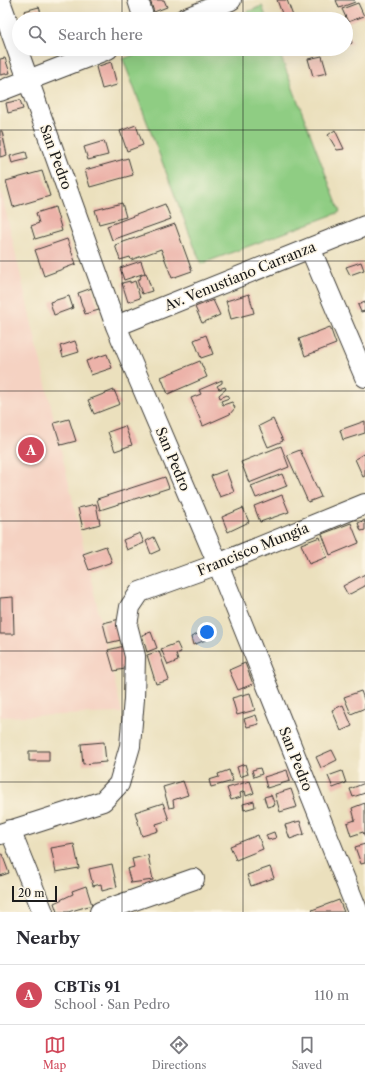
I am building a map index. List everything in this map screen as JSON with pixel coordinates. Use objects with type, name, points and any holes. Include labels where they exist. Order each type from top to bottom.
[{"type":"street","points":[[138,0],[142,12]]},
{"type":"street","points":[[201,12],[231,0]]},
{"type":"street","name":"San Pedro","points":[[0,2],[12,35]]},
{"type":"street","name":"San Pedro","points":[[19,56],[116,326],[218,564],[360,908]]},
{"type":"street","points":[[0,91],[90,56]]},
{"type":"street","name":"Av. Venustiano Carranza","points":[[116,326],[365,226]]},
{"type":"street","points":[[310,248],[365,377]]},
{"type":"street","name":"Francisco Mungía","points":[[5,832],[103,801],[119,784],[130,746],[134,699],[135,656],[127,626],[130,607],[140,592],[218,564],[365,504]]},
{"type":"street","points":[[5,832],[43,912]]},
{"type":"street","points":[[100,912],[194,879]]},
{"type":"shaded area","points":[[0,186],[122,713],[0,717]]},
{"type":"green space","points":[[262,6],[264,12],[247,12]]},
{"type":"green space","points":[[131,56],[281,56],[340,212],[201,264],[123,59]]},
{"type":"building","points":[[150,0],[164,0],[167,7],[154,12]]},
{"type":"building","points":[[277,0],[287,0],[292,12],[281,12]]},
{"type":"building","points":[[336,0],[354,0],[355,2],[339,8]]},
{"type":"building","points":[[358,3],[364,16],[353,20],[353,12],[343,12],[342,9]]},
{"type":"building","points":[[39,7],[41,12],[24,12]]},
{"type":"building","points":[[322,56],[327,73],[313,76],[308,59]]},
{"type":"building","points":[[5,58],[10,73],[0,75],[0,59]]},
{"type":"building","points":[[111,62],[117,85],[102,89],[96,67]]},
{"type":"building","points":[[20,100],[23,109],[8,113],[6,103]]},
{"type":"building","points":[[136,125],[143,145],[127,151],[120,131]]},
{"type":"building","points":[[335,130],[344,149],[337,150],[328,135]]},
{"type":"building","points":[[0,131],[2,131],[7,155],[0,157]]},
{"type":"building","points":[[104,141],[108,155],[88,160],[84,147]]},
{"type":"building","points":[[26,152],[28,159],[12,163],[10,156]]},
{"type":"building","points":[[128,158],[133,175],[90,187],[85,170]]},
{"type":"building","points":[[42,171],[50,196],[13,207],[6,181]]},
{"type":"building","points":[[122,203],[126,217],[99,224],[95,210]]},
{"type":"building","points":[[165,204],[171,219],[112,240],[107,226]]},
{"type":"building","points":[[55,207],[62,231],[35,239],[31,226],[39,223],[36,213]]},
{"type":"building","points":[[175,224],[192,271],[172,278],[161,249],[131,260],[130,257],[120,260],[115,245]]},
{"type":"building","points":[[67,239],[76,264],[44,276],[35,250]]},
{"type":"building","points":[[141,261],[145,273],[124,280],[120,268]]},
{"type":"building","points":[[361,262],[364,270],[350,275],[346,267]]},
{"type":"building","points":[[146,273],[152,291],[142,294],[137,280],[141,278],[140,276]]},
{"type":"building","points":[[130,281],[130,283],[135,281],[140,298],[128,302],[122,283]]},
{"type":"building","points":[[92,288],[99,310],[85,314],[78,293]]},
{"type":"building","points":[[249,294],[254,313],[231,319],[226,301]]},
{"type":"building","points":[[69,296],[73,308],[54,315],[50,302]]},
{"type":"building","points":[[213,300],[220,315],[202,323],[195,307]]},
{"type":"building","points":[[365,302],[365,311],[361,312],[358,305]]},
{"type":"building","points":[[330,327],[336,344],[305,356],[299,339]]},
{"type":"building","points":[[206,335],[213,354],[201,358],[194,340]]},
{"type":"building","points":[[75,341],[79,352],[63,357],[60,346]]},
{"type":"building","points":[[107,354],[112,368],[91,375],[86,361]]},
{"type":"building","points":[[200,361],[207,377],[168,394],[161,377]]},
{"type":"building","points":[[222,380],[222,383],[217,386],[219,389],[225,387],[226,389],[219,395],[220,398],[227,395],[229,398],[221,401],[223,405],[232,402],[235,408],[230,414],[203,426],[191,398],[201,394],[199,390]]},
{"type":"building","points":[[114,390],[120,404],[94,414],[88,400]]},
{"type":"building","points":[[69,419],[76,441],[61,445],[54,423]]},
{"type":"building","points":[[273,419],[283,441],[268,447],[259,426]]},
{"type":"building","points":[[365,421],[365,433],[343,440],[340,430]]},
{"type":"building","points":[[125,426],[132,445],[115,451],[108,432]]},
{"type":"building","points":[[281,446],[289,467],[249,483],[241,462]]},
{"type":"building","points":[[300,450],[321,497],[308,502],[287,455]]},
{"type":"building","points":[[365,453],[365,476],[363,477],[355,459]]},
{"type":"building","points":[[226,470],[234,492],[220,497],[211,476]]},
{"type":"building","points":[[282,474],[287,486],[256,498],[251,486]]},
{"type":"building","points":[[165,477],[169,488],[100,510],[97,499]]},
{"type":"building","points":[[282,495],[289,512],[260,522],[254,506]]},
{"type":"building","points":[[96,504],[100,524],[83,529],[78,508]]},
{"type":"building","points":[[243,508],[249,522],[228,532],[222,517]]},
{"type":"building","points":[[365,520],[365,530],[361,531],[358,523]]},
{"type":"building","points":[[351,523],[359,543],[330,555],[322,534]]},
{"type":"building","points":[[140,533],[144,543],[127,550],[123,540]]},
{"type":"building","points":[[154,537],[160,550],[151,554],[146,541]]},
{"type":"building","points":[[320,537],[327,557],[309,564],[301,544]]},
{"type":"building","points":[[106,546],[112,562],[89,570],[83,554]]},
{"type":"building","points":[[365,574],[365,586],[348,595],[343,586]]},
{"type":"building","points":[[13,597],[14,634],[0,634],[0,598]]},
{"type":"building","points":[[120,619],[125,639],[108,643],[103,623]]},
{"type":"building","points":[[204,631],[208,639],[193,645],[191,637]]},
{"type":"building","points":[[151,632],[157,648],[147,652],[142,635]]},
{"type":"building","points":[[177,643],[181,652],[176,654],[178,661],[168,665],[161,649]]},
{"type":"building","points":[[124,646],[130,668],[114,671],[108,650]]},
{"type":"building","points":[[159,651],[169,680],[156,684],[147,655]]},
{"type":"building","points":[[245,663],[253,684],[238,690],[229,670]]},
{"type":"building","points":[[361,691],[365,702],[365,708],[351,714],[344,697]]},
{"type":"building","points":[[250,693],[255,710],[237,715],[232,698]]},
{"type":"building","points":[[343,705],[352,726],[341,731],[332,710]]},
{"type":"building","points":[[256,715],[259,724],[247,727],[244,719]]},
{"type":"building","points":[[104,742],[106,762],[83,764],[81,744]]},
{"type":"building","points":[[332,750],[337,760],[321,768],[316,757]]},
{"type":"building","points":[[29,751],[49,751],[49,761],[29,761]]},
{"type":"building","points":[[245,764],[248,774],[240,777],[237,767]]},
{"type":"building","points":[[260,768],[262,774],[254,777],[252,770]]},
{"type":"building","points":[[229,770],[233,781],[211,787],[209,780],[219,777],[218,774]]},
{"type":"building","points":[[287,770],[290,781],[267,788],[264,777]]},
{"type":"building","points":[[342,771],[346,783],[333,788],[328,776]]},
{"type":"building","points":[[183,781],[188,795],[173,800],[174,807],[169,808],[163,787]]},
{"type":"building","points":[[250,781],[254,793],[246,796],[245,791],[240,793],[241,797],[231,800],[227,788]]},
{"type":"building","points":[[365,783],[365,793],[353,797],[350,789]]},
{"type":"building","points":[[291,789],[297,807],[280,812],[275,794]]},
{"type":"building","points":[[271,795],[275,805],[267,807],[264,797]]},
{"type":"building","points":[[254,801],[255,807],[244,810],[243,804]]},
{"type":"building","points":[[163,803],[169,820],[156,824],[158,831],[142,836],[135,812]]},
{"type":"building","points":[[365,803],[365,837],[363,832],[351,836],[347,823],[355,820],[352,808]]},
{"type":"building","points":[[300,821],[304,834],[290,839],[285,825]]},
{"type":"building","points":[[274,832],[276,838],[268,840],[266,835]]},
{"type":"building","points":[[258,835],[263,849],[236,860],[230,846]]},
{"type":"building","points":[[74,844],[79,868],[56,872],[51,848]]},
{"type":"building","points":[[365,844],[365,863],[361,864],[355,847]]},
{"type":"building","points":[[2,854],[9,873],[0,876],[0,855]]},
{"type":"building","points":[[148,855],[153,880],[131,883],[127,869],[134,867],[132,859]]},
{"type":"building","points":[[112,864],[117,887],[102,891],[101,884],[93,886],[89,869]]},
{"type":"building","points":[[270,867],[274,878],[251,886],[247,875]]},
{"type":"building","points":[[86,886],[92,905],[68,912],[57,912],[54,903],[73,894],[72,891]]},
{"type":"building","points":[[339,900],[344,912],[313,912],[312,910]]},
{"type":"place","name":"CBTis 91","points":[[31,450]]}]
